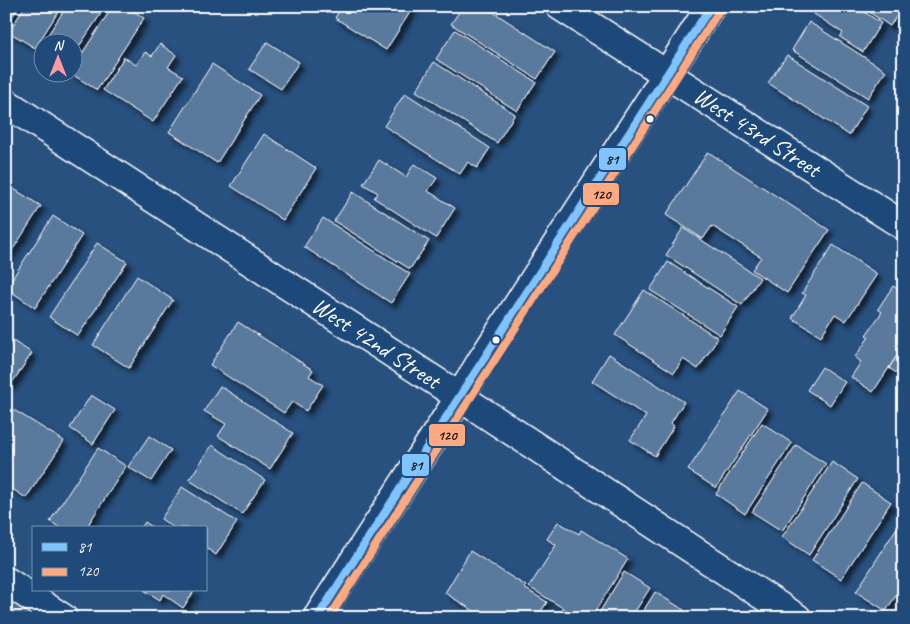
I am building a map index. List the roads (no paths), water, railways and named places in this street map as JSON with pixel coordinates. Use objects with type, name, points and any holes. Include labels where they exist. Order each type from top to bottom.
[{"type":"street","name":"West 43rd Street","points":[[560,6],[904,226]]},
{"type":"street","points":[[317,618],[710,6]]},
{"type":"street","name":"West 42nd Street","points":[[6,103],[797,618]]},
{"type":"street","points":[[6,581],[64,618]]}]
